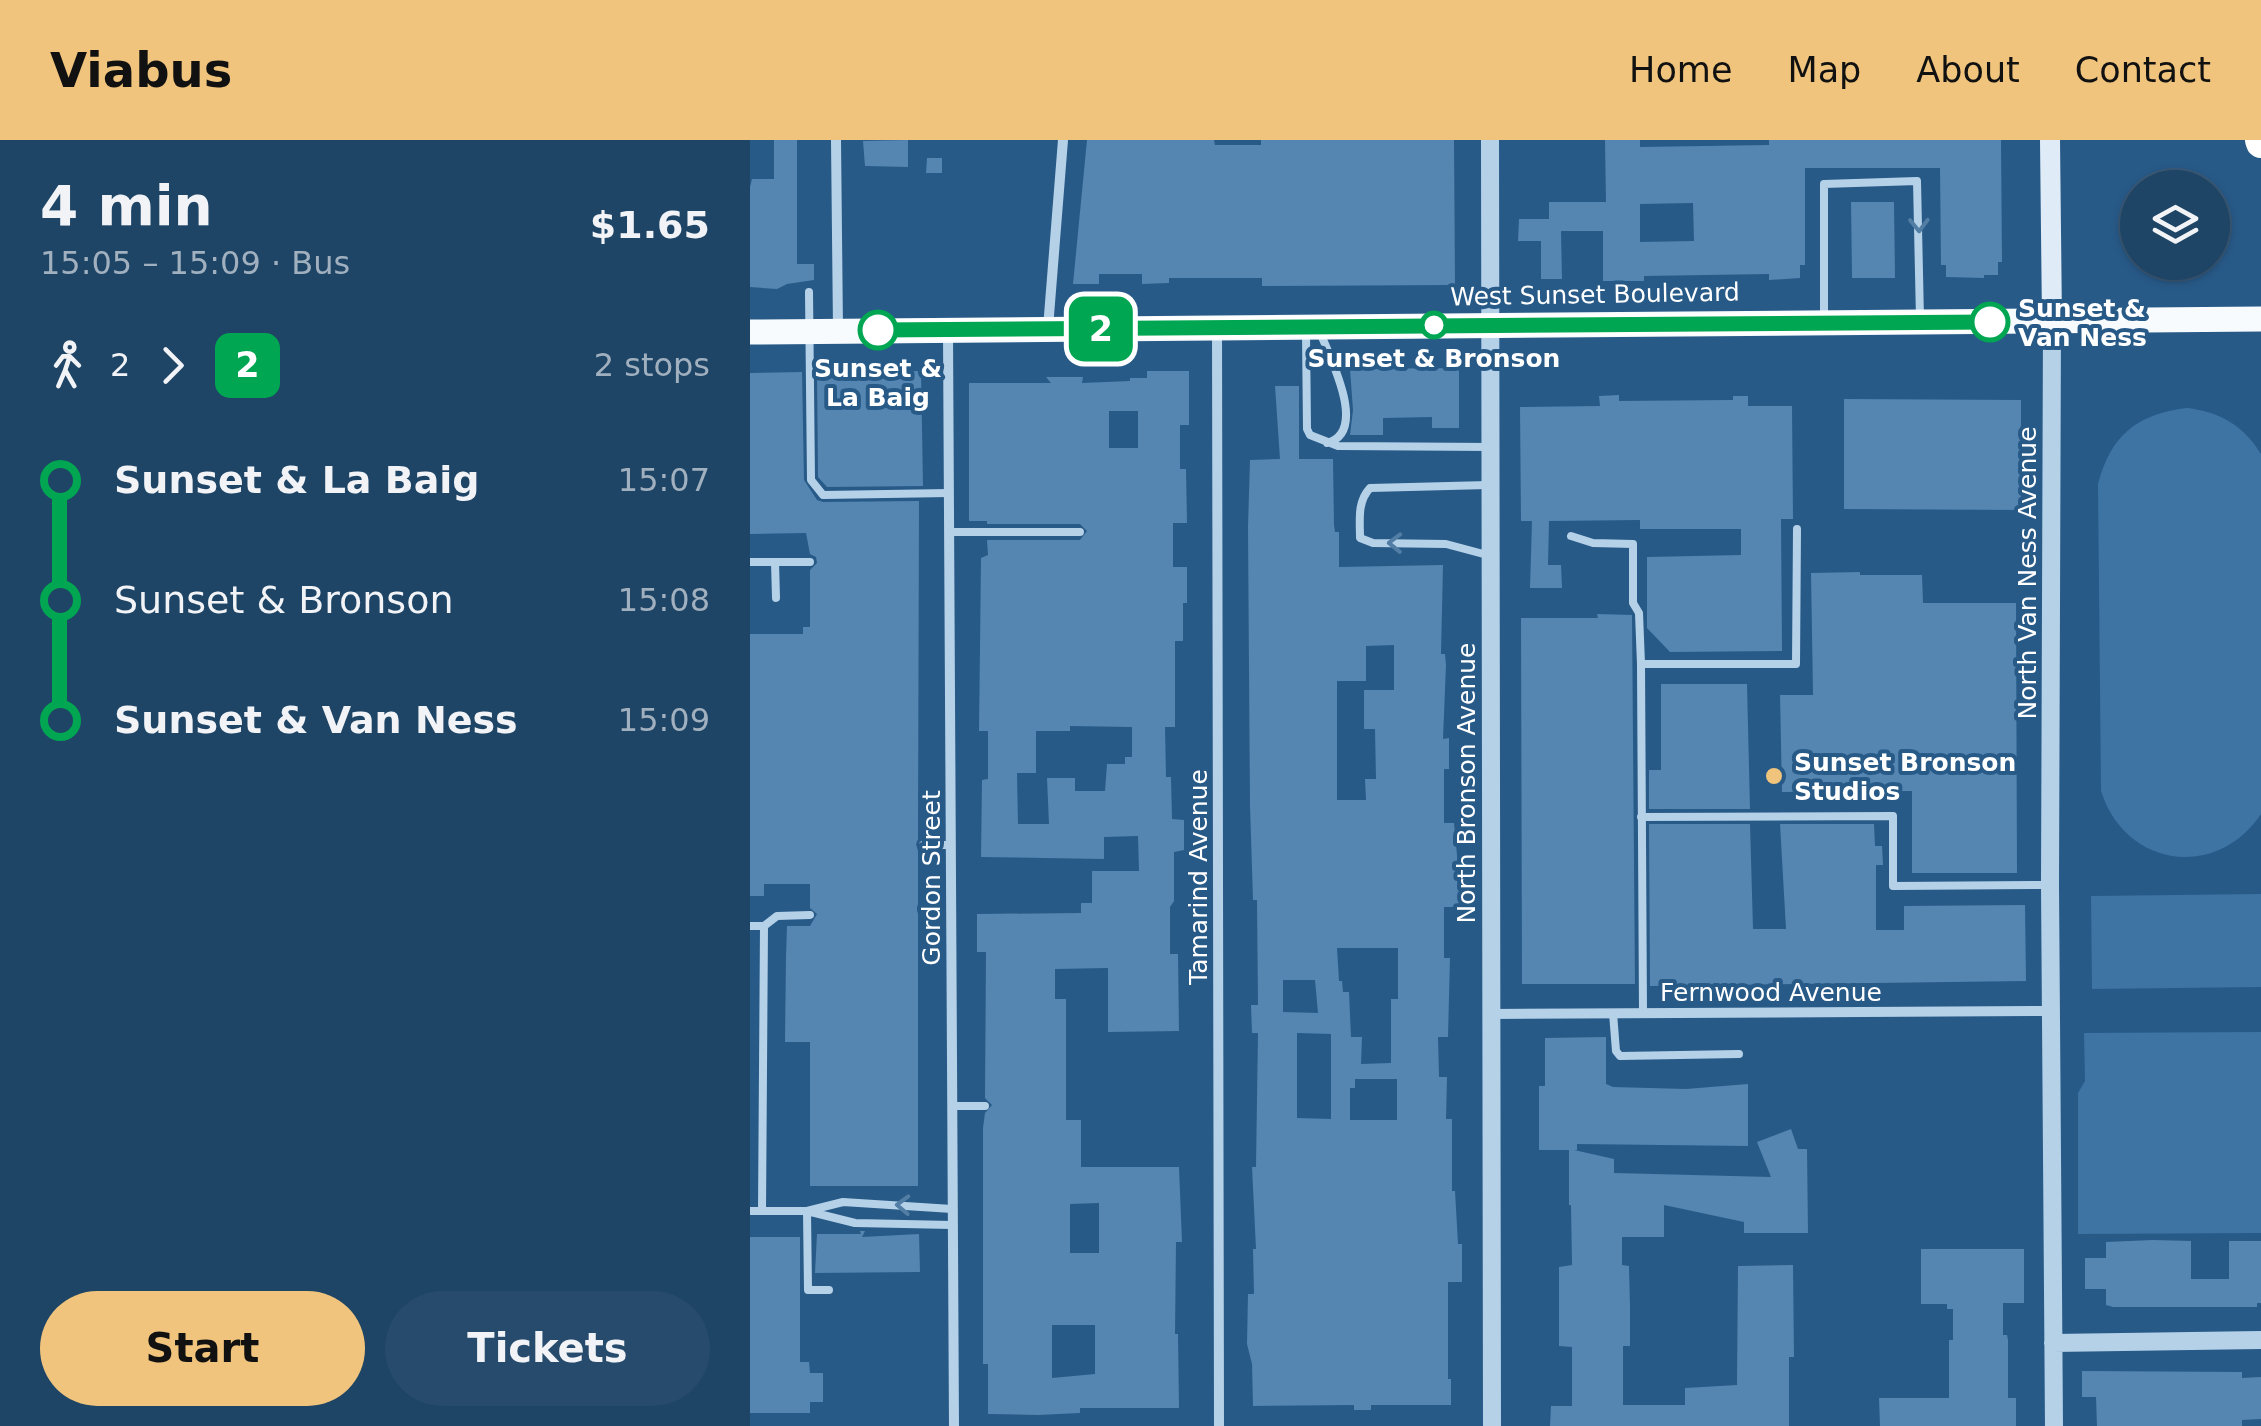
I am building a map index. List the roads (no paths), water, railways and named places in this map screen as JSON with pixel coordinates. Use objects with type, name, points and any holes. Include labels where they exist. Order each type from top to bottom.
[{"type":"main road","name":"North Van Ness Avenue","points":[[2050,140],[2052,322]]},
{"type":"main road","name":"West Sunset Boulevard","points":[[750,332],[2261,320]]},
{"type":"street","points":[[836,140],[838,330]]},
{"type":"street","points":[[1048,329],[1063,140]]},
{"type":"street","name":"North Bronson Avenue","points":[[1490,140],[1492,1426]]},
{"type":"street","name":"North Van Ness Avenue","points":[[2052,322],[2050,885],[2054,1426]]},
{"type":"street","name":"Tamarind Avenue","points":[[1217,328],[1219,1426]]},
{"type":"street","name":"Gordon Street","points":[[948,330],[954,1426]]},
{"type":"street","name":"Fernwood Avenue","points":[[1491,1014],[2051,1011]]},
{"type":"street","points":[[2053,1343],[2261,1340]]},
{"type":"lane","points":[[1824,322],[1824,184],[1918,181],[1920,322]]},
{"type":"lane","points":[[809,292],[811,480],[823,496],[949,493]]},
{"type":"lane","points":[[1312,326],[1344,395],[1344,430],[1339,438],[1327,443]]},
{"type":"lane","points":[[1312,326],[1307,429],[1310,436],[1346,446],[1491,447]]},
{"type":"lane","points":[[1491,485],[1370,488],[1362,496],[1360,538],[1446,544],[1491,556]]},
{"type":"lane","points":[[1641,664],[1796,664],[1797,530]]},
{"type":"lane","points":[[949,532],[1080,532]]},
{"type":"lane","points":[[1570,536],[1594,544],[1633,544],[1633,602],[1638,613],[1641,664],[1643,1012]]},
{"type":"lane","points":[[750,562],[810,562]]},
{"type":"lane","points":[[775,562],[776,598]]},
{"type":"lane","points":[[1641,818],[1893,816],[1893,886],[2050,885]]},
{"type":"lane","points":[[923,845],[951,845]]},
{"type":"lane","points":[[750,926],[764,926],[777,916],[810,915]]},
{"type":"lane","points":[[762,1211],[764,926]]},
{"type":"lane","points":[[1613,1013],[1616,1051],[1620,1056],[1740,1054]]},
{"type":"lane","points":[[952,1106],[985,1106]]},
{"type":"lane","points":[[750,1211],[807,1211],[843,1202],[952,1209]]},
{"type":"lane","points":[[807,1211],[855,1223],[952,1225]]},
{"type":"lane","points":[[807,1211],[808,1290],[829,1290]]},
{"type":"place","name":"Sunset & Van Ness","points":[[1990,322]]},
{"type":"place","name":"Sunset & Bronson","points":[[1434,325]]},
{"type":"place","name":"Sunset & La Baig","points":[[878,330]]},
{"type":"place","name":"Sunset Bronson Studios","points":[[1774,776]]}]
